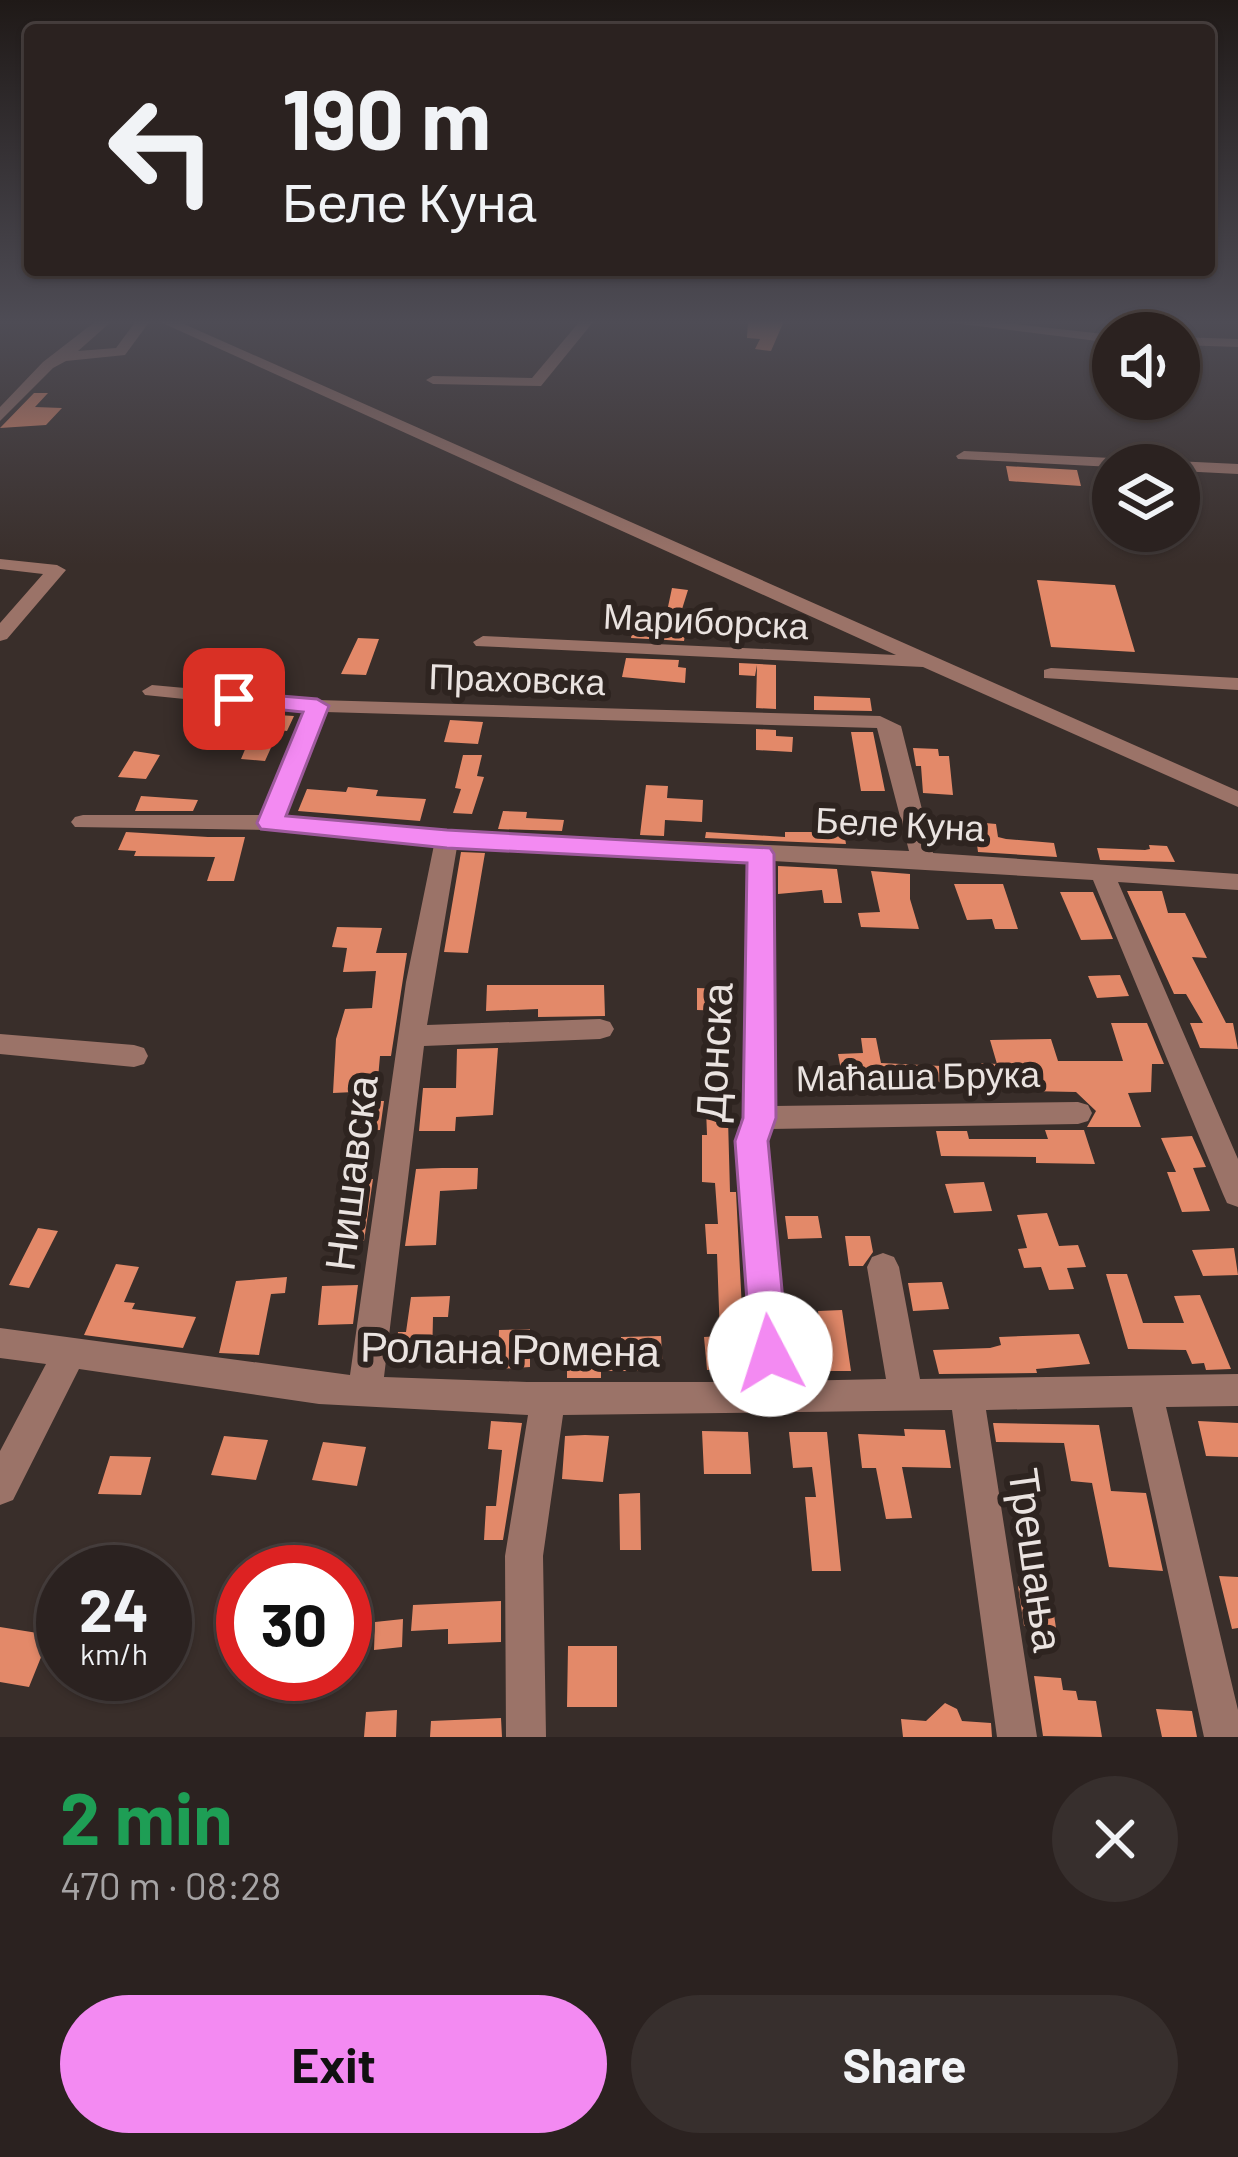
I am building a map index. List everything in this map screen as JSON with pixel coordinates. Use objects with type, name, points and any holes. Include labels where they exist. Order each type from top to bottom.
[{"type":"street","points":[[346,402],[1238,800]]},
{"type":"street","points":[[964,456],[1092,462]]},
{"type":"street","points":[[1200,467],[1238,469]]},
{"type":"street","points":[[0,564],[57,570],[0,635]]},
{"type":"street","name":"Мариборска","points":[[483,642],[926,662]]},
{"type":"street","points":[[1051,674],[1238,684]]},
{"type":"street","name":"Праховска","points":[[152,691],[317,706],[880,722],[890,726],[923,860]]},
{"type":"street","points":[[270,823],[317,706]]},
{"type":"street","name":"Беле Куна","points":[[82,822],[270,823],[447,839],[923,860],[1238,882]]},
{"type":"street","name":"Нишавска","points":[[365,1392],[411,1036],[447,839]]},
{"type":"street","name":"Донска","points":[[761,854],[759,1118],[751,1141],[773,1396]]},
{"type":"street","points":[[1102,872],[1227,1137],[1238,1194]]},
{"type":"street","name":"Нишавска","points":[[411,1036],[600,1029]]},
{"type":"street","points":[[0,1044],[134,1057]]},
{"type":"street","name":"Маћаша Брука","points":[[759,1118],[1078,1113]]},
{"type":"street","points":[[883,1267],[906,1396]]},
{"type":"street","name":"Ролана Ромена","points":[[0,1343],[314,1389],[365,1392],[548,1397],[1238,1390]]},
{"type":"street","points":[[0,1487],[71,1351]]},
{"type":"street","points":[[1145,1390],[1224,1737]]},
{"type":"street","name":"Трешања","points":[[968,1396],[1017,1737]]},
{"type":"street","points":[[526,1737],[524,1556],[548,1397]]},
{"type":"building","points":[[25,402],[62,408],[46,425],[0,428]]},
{"type":"building","points":[[1006,466],[1077,470],[1081,486],[1009,481]]},
{"type":"building","points":[[1037,580],[1115,585],[1135,652],[1051,647]]},
{"type":"building","points":[[672,588],[688,590],[678,622],[687,623],[684,641],[631,638],[632,633],[662,635]]},
{"type":"building","points":[[358,638],[379,639],[366,675],[341,674]]},
{"type":"building","points":[[626,658],[679,660],[678,667],[686,668],[685,683],[622,677]]},
{"type":"building","points":[[739,663],[776,665],[776,709],[756,708],[757,665],[755,676],[739,675]]},
{"type":"building","points":[[814,696],[870,698],[872,711],[814,710]]},
{"type":"building","points":[[260,714],[294,716],[287,731],[279,730],[265,761],[241,759]]},
{"type":"building","points":[[450,720],[483,722],[478,744],[444,742]]},
{"type":"building","points":[[756,729],[793,737],[792,752],[756,750]]},
{"type":"building","points":[[851,732],[873,732],[885,791],[861,791]]},
{"type":"building","points":[[913,748],[938,749],[939,756],[949,756],[953,795],[923,793],[921,766],[916,766]]},
{"type":"building","points":[[134,751],[160,755],[146,779],[118,777]]},
{"type":"building","points":[[463,755],[482,755],[477,776],[484,777],[472,814],[453,813],[461,789],[455,788]]},
{"type":"building","points":[[646,785],[668,786],[667,798],[703,800],[702,822],[665,820],[664,836],[640,835]]},
{"type":"building","points":[[348,787],[378,790],[376,796],[426,799],[420,821],[298,811],[307,789],[346,792]]},
{"type":"building","points":[[141,796],[198,800],[193,811],[135,811]]},
{"type":"building","points":[[503,811],[564,820],[562,831],[498,829]]},
{"type":"building","points":[[974,822],[996,824],[998,837],[1054,843],[1057,857],[978,852]]},
{"type":"building","points":[[126,832],[245,837],[234,881],[207,881],[215,857],[134,856],[136,851],[118,850]]},
{"type":"building","points":[[706,832],[785,837],[785,832],[844,832],[846,844],[705,838]]},
{"type":"building","points":[[1149,845],[1167,846],[1175,862],[1100,860],[1097,848],[1145,850]]},
{"type":"building","points":[[461,852],[485,853],[468,953],[444,952]]},
{"type":"building","points":[[778,866],[837,869],[842,903],[824,903],[822,890],[778,894]]},
{"type":"building","points":[[871,871],[910,874],[910,899],[919,929],[861,927],[858,913],[880,912]]},
{"type":"building","points":[[954,884],[1003,884],[1018,929],[995,929],[992,919],[967,920]]},
{"type":"building","points":[[1127,891],[1162,891],[1168,913],[1185,913],[1207,958],[1192,957],[1226,1023],[1233,1023],[1238,1049],[1200,1048],[1190,1023],[1203,1023],[1186,994],[1174,994]]},
{"type":"building","points":[[1060,892],[1093,892],[1113,939],[1081,940]]},
{"type":"building","points":[[337,927],[382,928],[376,953],[407,953],[391,1056],[380,1056],[376,1101],[384,1101],[380,1130],[349,1131],[354,1092],[333,1093],[336,1039],[345,1009],[372,1008],[376,971],[343,972],[347,948],[332,947]]},
{"type":"building","points":[[1120,975],[1129,996],[1097,998],[1088,976]]},
{"type":"building","points":[[487,985],[604,985],[605,1016],[538,1017],[538,1009],[486,1011]]},
{"type":"building","points":[[697,988],[726,989],[726,1011],[697,1010]]},
{"type":"building","points":[[1111,1023],[1147,1023],[1164,1064],[1152,1064],[1151,1092],[1128,1093],[1141,1127],[1087,1127],[1096,1111],[1076,1092],[917,1089],[918,1093],[885,1093],[884,1086],[844,1086],[838,1054],[863,1053],[861,1038],[876,1038],[881,1063],[982,1068],[981,1063],[997,1064],[990,1040],[1051,1039],[1058,1061],[1123,1061]]},
{"type":"building","points":[[498,1048],[493,1115],[456,1117],[455,1131],[419,1131],[423,1088],[456,1088],[457,1049]]},
{"type":"building","points":[[705,1082],[727,1083],[730,1192],[736,1192],[745,1368],[707,1370],[704,1337],[720,1336],[717,1254],[707,1254],[705,1224],[718,1224],[715,1183],[702,1182]]},
{"type":"building","points":[[1045,1130],[1084,1130],[1095,1164],[1036,1163],[1036,1157],[941,1156],[936,1131],[967,1131],[969,1139],[1048,1139]]},
{"type":"building","points":[[1192,1136],[1206,1167],[1193,1168],[1210,1211],[1182,1212],[1167,1172],[1176,1172],[1161,1138]]},
{"type":"building","points":[[478,1168],[477,1189],[440,1191],[436,1245],[405,1246],[416,1169]]},
{"type":"building","points":[[373,1179],[364,1241],[334,1242],[342,1180]]},
{"type":"building","points":[[984,1182],[992,1211],[954,1213],[945,1184]]},
{"type":"building","points":[[1047,1213],[1059,1246],[1078,1245],[1086,1267],[1067,1268],[1074,1289],[1049,1290],[1041,1267],[1024,1268],[1018,1249],[1027,1248],[1017,1215]]},
{"type":"building","points":[[785,1216],[818,1216],[822,1238],[788,1239]]},
{"type":"building","points":[[38,1228],[58,1231],[29,1288],[9,1285]]},
{"type":"building","points":[[845,1236],[870,1236],[873,1252],[863,1266],[849,1266]]},
{"type":"building","points":[[1234,1248],[1238,1275],[1203,1276],[1192,1250]]},
{"type":"building","points":[[116,1264],[139,1267],[124,1302],[135,1303],[132,1309],[196,1317],[183,1348],[84,1335]]},
{"type":"building","points":[[1106,1274],[1127,1274],[1143,1323],[1184,1323],[1174,1296],[1200,1295],[1231,1369],[1206,1370],[1204,1363],[1192,1364],[1186,1350],[1128,1349]]},
{"type":"building","points":[[287,1277],[285,1293],[271,1294],[259,1355],[219,1353],[236,1281]]},
{"type":"building","points":[[942,1282],[949,1309],[913,1311],[908,1283]]},
{"type":"building","points":[[358,1285],[353,1324],[318,1325],[322,1286]]},
{"type":"building","points":[[450,1296],[448,1317],[433,1317],[432,1360],[394,1362],[398,1332],[406,1332],[411,1297]]},
{"type":"building","points":[[842,1310],[851,1371],[810,1371],[806,1334],[821,1333],[818,1311]]},
{"type":"building","points":[[530,1329],[530,1367],[498,1369],[499,1330]]},
{"type":"building","points":[[1079,1334],[1090,1364],[1036,1369],[1037,1373],[939,1374],[933,1350],[990,1348],[1001,1345],[999,1337]]},
{"type":"building","points":[[661,1336],[663,1371],[601,1371],[601,1378],[567,1378],[567,1348],[621,1348],[621,1337]]},
{"type":"building","points":[[491,1421],[522,1423],[503,1540],[484,1540],[486,1506],[496,1506],[502,1450],[488,1449]]},
{"type":"building","points":[[1198,1421],[1238,1423],[1238,1457],[1206,1456]]},
{"type":"building","points":[[993,1423],[1099,1425],[1111,1491],[1146,1493],[1163,1571],[1109,1567],[1092,1483],[1071,1481],[1064,1443],[996,1442]]},
{"type":"building","points":[[904,1429],[945,1430],[951,1468],[902,1467],[912,1518],[886,1519],[876,1468],[862,1468],[858,1434],[905,1436]]},
{"type":"building","points":[[702,1431],[748,1432],[751,1474],[704,1474]]},
{"type":"building","points":[[789,1432],[827,1432],[841,1571],[812,1571],[805,1497],[816,1497],[812,1467],[793,1468]]},
{"type":"building","points":[[224,1436],[268,1440],[256,1480],[211,1475]]},
{"type":"building","points":[[565,1436],[609,1436],[603,1482],[562,1479]]},
{"type":"building","points":[[323,1442],[366,1447],[357,1486],[312,1480]]},
{"type":"building","points":[[110,1456],[151,1457],[141,1495],[98,1494]]},
{"type":"building","points":[[640,1493],[641,1550],[620,1550],[619,1494]]},
{"type":"building","points":[[1219,1576],[1238,1577],[1238,1628],[1232,1629]]},
{"type":"building","points":[[1018,1586],[1050,1588],[1056,1628],[1024,1626]]},
{"type":"building","points":[[501,1601],[501,1642],[448,1644],[448,1629],[411,1631],[413,1605]]},
{"type":"building","points":[[403,1619],[402,1647],[374,1650],[375,1622]]},
{"type":"building","points":[[0,1627],[36,1633],[36,1670],[29,1687],[0,1682]]},
{"type":"building","points":[[568,1646],[617,1646],[617,1707],[567,1707]]},
{"type":"building","points":[[1034,1676],[1061,1678],[1063,1690],[1076,1691],[1078,1700],[1096,1701],[1102,1737],[1043,1736]]},
{"type":"building","points":[[945,1703],[957,1709],[962,1721],[991,1723],[992,1737],[903,1737],[901,1719],[926,1721]]},
{"type":"building","points":[[1156,1709],[1192,1711],[1197,1737],[1162,1737]]},
{"type":"building","points":[[397,1710],[396,1737],[364,1737],[366,1712]]},
{"type":"building","points":[[501,1718],[502,1737],[430,1737],[431,1721]]},
{"type":"route","points":[[234,699],[317,706],[270,823],[447,839],[761,854],[759,1118],[751,1141],[770,1354]]}]
